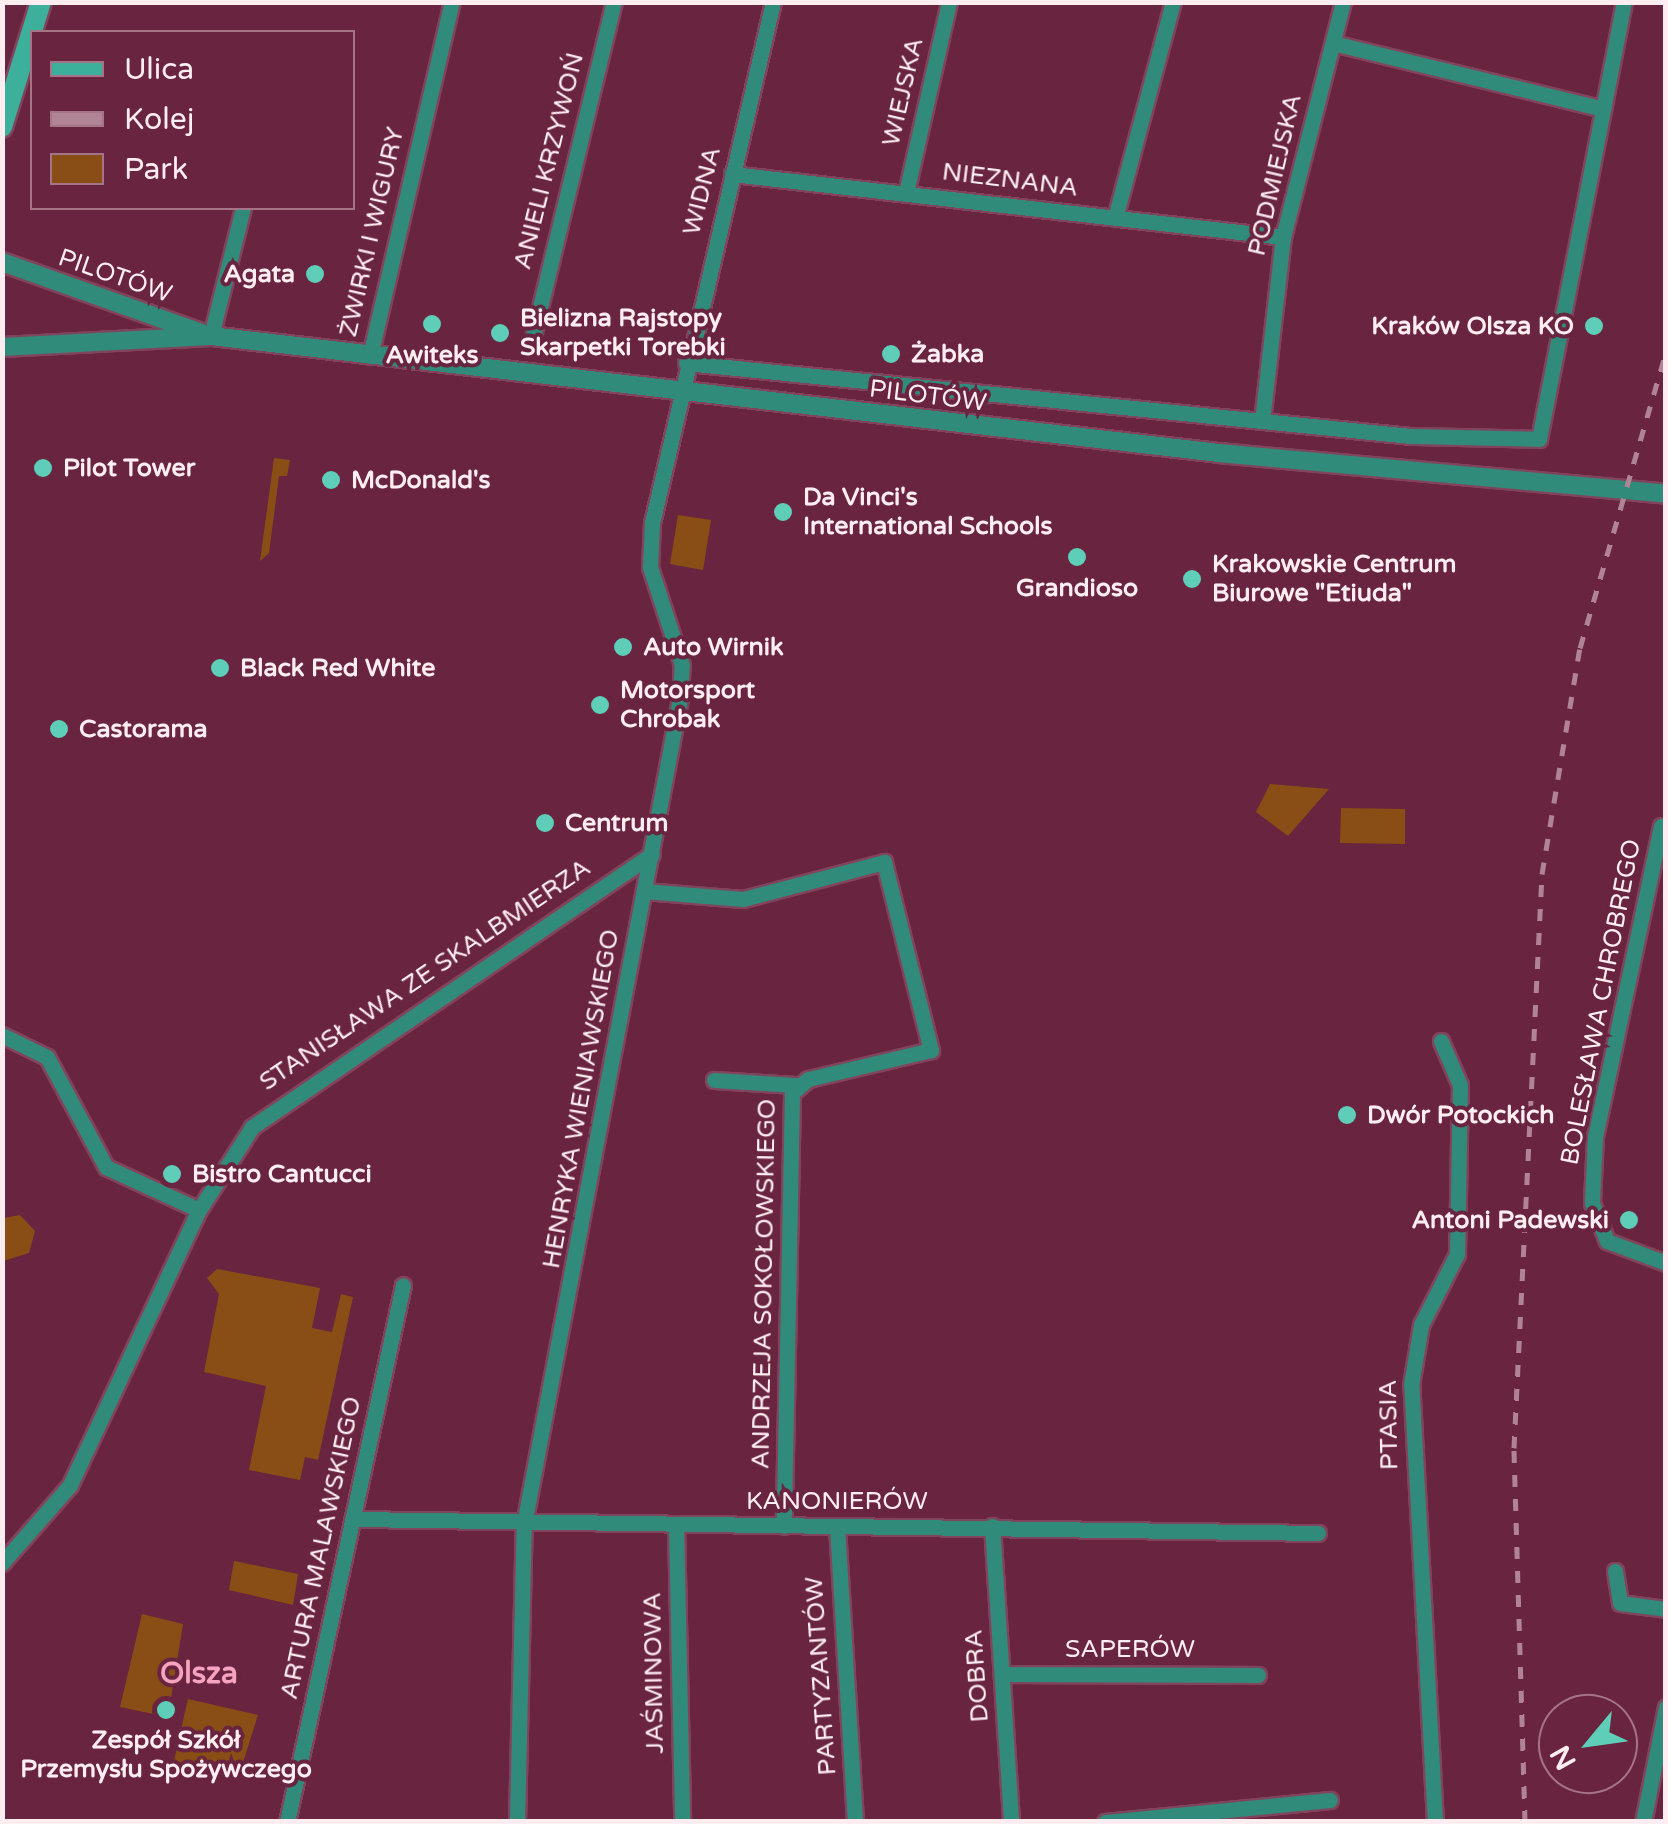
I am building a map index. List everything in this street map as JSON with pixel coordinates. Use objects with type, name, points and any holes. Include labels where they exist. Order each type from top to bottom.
[{"type":"main road","points":[[32,30],[41,2]]},
{"type":"main road","points":[[2,127],[30,37]]},
{"type":"street","name":"ŻWIRKI I WIGURY","points":[[370,356],[452,2]]},
{"type":"street","name":"ANIELI KRZYWOŃ","points":[[534,332],[614,2]]},
{"type":"street","name":"WIDNA","points":[[680,392],[774,2]]},
{"type":"street","name":"WIEJSKA","points":[[906,193],[950,2]]},
{"type":"street","points":[[1115,218],[1173,2]]},
{"type":"street","name":"PODMIEJSKA","points":[[1262,421],[1283,237],[1343,2]]},
{"type":"street","points":[[1332,43],[1604,109],[1624,2]]},
{"type":"street","name":"PILOTÓW","points":[[686,363],[1262,421],[1539,439],[1604,109]]},
{"type":"street","name":"NIEZNANA","points":[[732,174],[1283,237]]},
{"type":"street","points":[[211,336],[242,210]]},
{"type":"street","name":"PILOTÓW","points":[[2,262],[211,336]]},
{"type":"street","name":"PILOTÓW","points":[[2,347],[211,336],[680,392],[1666,494]]},
{"type":"street","name":"HENRYKA WIENIAWSKIEGO","points":[[517,1822],[524,1524],[652,854],[682,665],[650,542],[680,392]]},
{"type":"street","name":"BOLESŁAWA CHROBREGO","points":[[1661,826],[1595,1136],[1592,1203],[1607,1241],[1666,1263]]},
{"type":"street","name":"STANISŁAWA ZE SKALBMIERZA","points":[[2,1563],[70,1485],[199,1210],[236,1145],[297,1089],[652,854]]},
{"type":"street","name":"ANDRZEJA SOKOŁOWSKIEGO","points":[[644,891],[743,900],[884,862],[931,1050],[796,1085],[784,1526]]},
{"type":"street","points":[[2,1034],[47,1058],[106,1167],[199,1210]]},
{"type":"street","name":"PTASIA","points":[[1435,1822],[1412,1385],[1421,1325],[1457,1254],[1460,1085],[1441,1041]]},
{"type":"street","points":[[714,1080],[796,1085]]},
{"type":"street","name":"ARTURA MALAWSKIEGO","points":[[287,1822],[403,1286]]},
{"type":"street","name":"KANONIERÓW","points":[[354,1520],[1318,1533]]},
{"type":"street","name":"JAŚMINOWA","points":[[676,1524],[682,1822]]},
{"type":"street","name":"DOBRA","points":[[992,1526],[1011,1822]]},
{"type":"street","name":"PARTYZANTÓW","points":[[837,1527],[855,1822]]},
{"type":"street","points":[[1615,1570],[1620,1603],[1666,1609]]},
{"type":"street","name":"SAPERÓW","points":[[1002,1674],[1258,1675]]},
{"type":"street","points":[[1643,1822],[1666,1707]]},
{"type":"street","points":[[1105,1822],[1330,1800]]},
{"type":"green space","points":[[274,458],[290,460],[287,476],[279,476],[269,553],[260,561]]},
{"type":"green space","points":[[678,515],[711,520],[703,570],[670,564]]},
{"type":"green space","points":[[1270,784],[1329,789],[1288,836],[1256,812]]},
{"type":"green space","points":[[1341,808],[1405,809],[1405,844],[1340,843]]},
{"type":"green space","points":[[20,1215],[35,1231],[29,1253],[3,1261],[3,1218]]},
{"type":"green space","points":[[217,1269],[320,1288],[312,1328],[332,1332],[341,1294],[353,1297],[318,1460],[305,1457],[300,1480],[249,1470],[266,1386],[204,1372],[219,1294],[207,1278]]},
{"type":"green space","points":[[234,1561],[298,1574],[293,1605],[229,1590]]},
{"type":"green space","points":[[142,1614],[183,1624],[168,1717],[120,1707]]},
{"type":"green space","points":[[188,1699],[258,1715],[239,1775],[174,1761]]},
{"type":"railway","points":[[1525,1822],[1514,1448],[1542,874],[1580,648],[1666,352]]},
{"type":"place","name":"Agata","points":[[315,274]]},
{"type":"place","name":"Awiteks","points":[[432,324]]},
{"type":"place","name":"Kraków Olsza KO","points":[[1594,326]]},
{"type":"place","name":"Bielizna Rajstopy Skarpetki Torebki","points":[[500,333]]},
{"type":"place","name":"Żabka","points":[[891,354]]},
{"type":"place","name":"Pilot Tower","points":[[43,468]]},
{"type":"place","name":"McDonald's","points":[[331,480]]},
{"type":"place","name":"Da Vinci's International Schools","points":[[783,512]]},
{"type":"place","name":"Grandioso","points":[[1077,557]]},
{"type":"place","name":"Krakowskie Centrum Biurowe \"Etiuda\"","points":[[1192,579]]},
{"type":"place","name":"Auto Wirnik","points":[[623,647]]},
{"type":"place","name":"Black Red White","points":[[220,668]]},
{"type":"place","name":"Motorsport Chrobak","points":[[600,705]]},
{"type":"place","name":"Castorama","points":[[59,729]]},
{"type":"place","name":"Centrum","points":[[545,823]]},
{"type":"place","name":"Dwór Potockich","points":[[1347,1115]]},
{"type":"place","name":"Bistro Cantucci","points":[[172,1174]]},
{"type":"place","name":"Antoni Padewski","points":[[1629,1220]]},
{"type":"place","name":"Zespół Szkół Przemysłu Spożywczego","points":[[166,1710]]},
{"type":"district","name":"Olsza","points":[[199,1674]]}]
